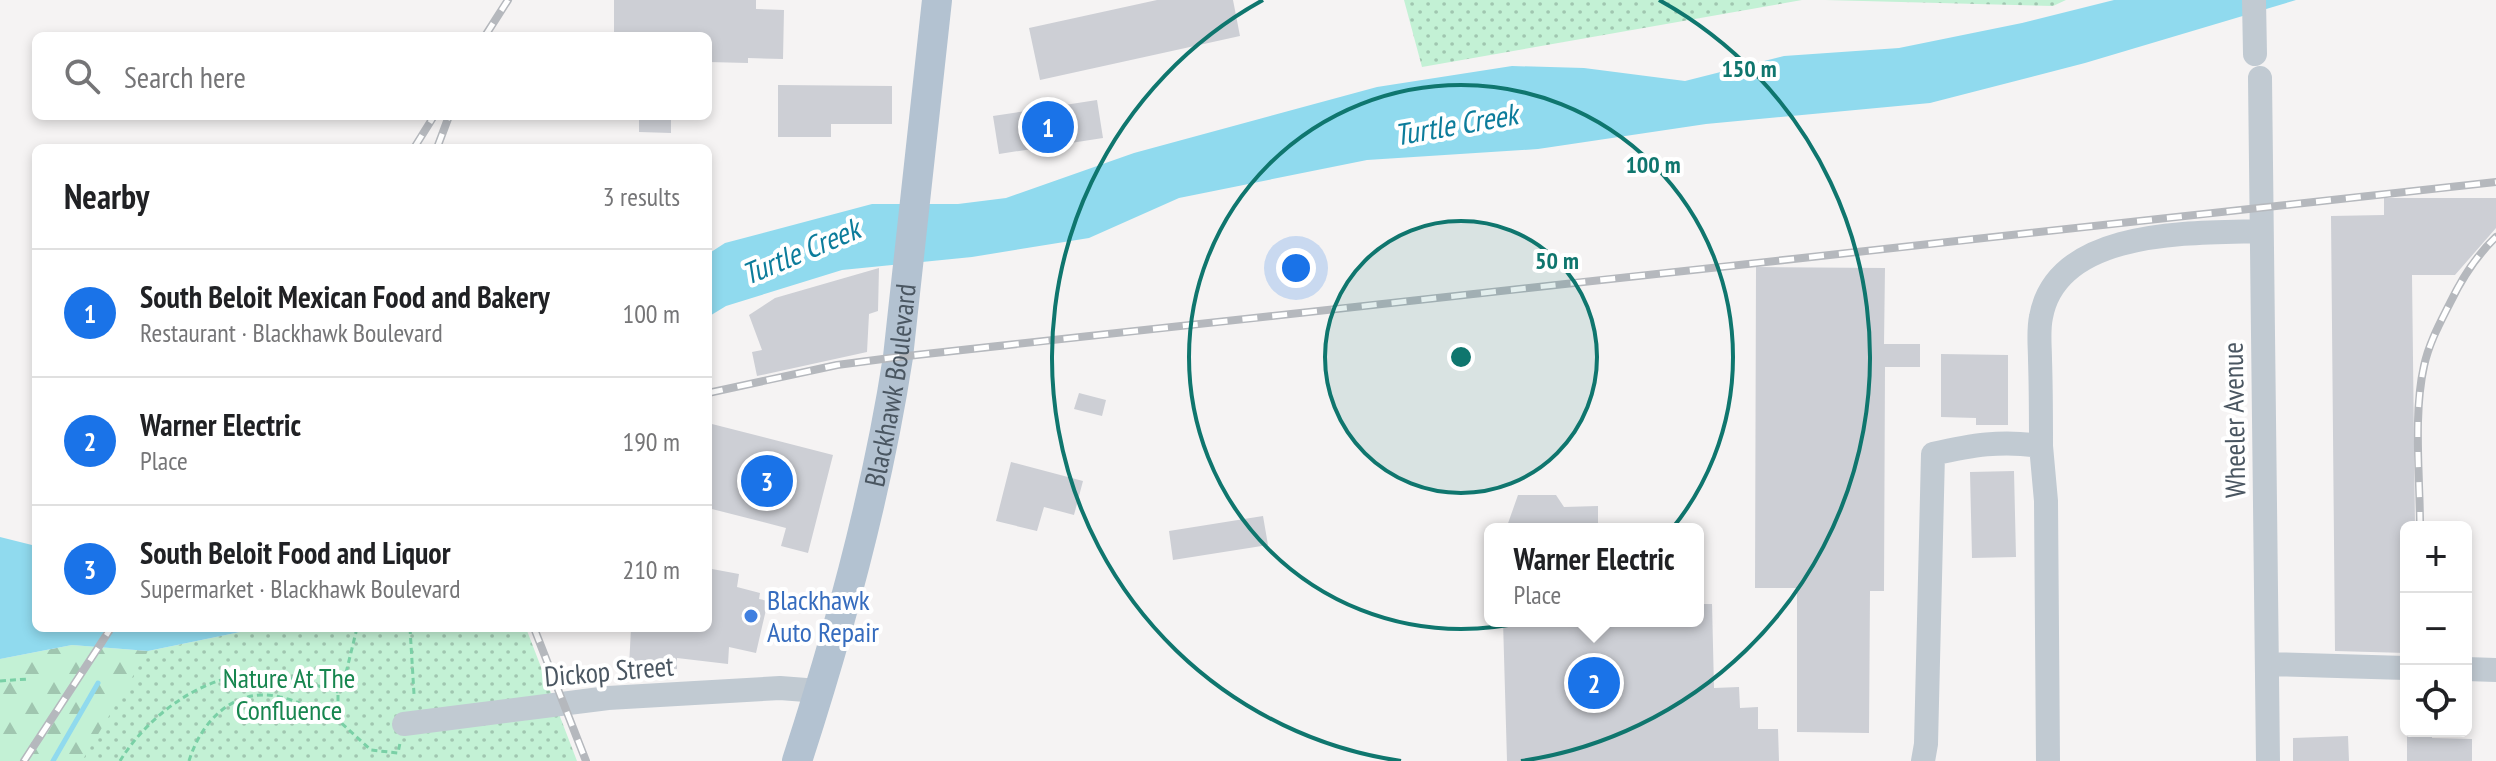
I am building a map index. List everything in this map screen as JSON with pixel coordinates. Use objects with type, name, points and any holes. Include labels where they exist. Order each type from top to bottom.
[{"type":"main road","name":"Blackhawk Boulevard","points":[[799,758],[880,462],[898,357],[937,0]]},
{"type":"street","points":[[2254,0],[2255,54]]},
{"type":"street","name":"Wheeler Avenue","points":[[2260,78],[2268,761]]},
{"type":"street","points":[[2048,761],[2046,501],[2041,446],[2040,319],[2049,290],[2077,262],[2115,246],[2190,233],[2261,231]]},
{"type":"street","points":[[1923,761],[1926,744],[1933,454],[1980,443],[2015,442],[2041,446]]},
{"type":"street","points":[[2267,664],[2400,668]]},
{"type":"street","points":[[2472,669],[2496,670]]},
{"type":"street","name":"Dickop Street","points":[[404,724],[608,698],[780,688],[819,691]]},
{"type":"path","points":[[338,720],[338,692],[356,632]]},
{"type":"path","points":[[410,632],[414,694]]},
{"type":"path","points":[[120,761],[133,740],[174,703],[219,682],[250,675],[275,675],[338,692]]},
{"type":"path","points":[[0,681],[28,679]]},
{"type":"path","points":[[189,761],[206,725],[221,709],[240,700],[266,695],[280,697],[338,720],[371,750],[398,753],[404,724]]},
{"type":"green space","points":[[1404,0],[1802,0],[1422,67]]},
{"type":"green space","points":[[1825,0],[2066,0],[2053,6]]},
{"type":"green space","name":"Nature At The Confluence","points":[[241,632],[528,632],[577,761],[0,761],[0,659],[148,651]]},
{"type":"green space","points":[[72,645],[148,651],[82,761],[0,761],[0,659]]},
{"type":"water","name":"Turtle Creek","points":[[2114,0],[2296,0],[2085,63],[1930,103],[1706,124],[1538,149],[1367,160],[1179,198],[1089,238],[972,257],[842,270],[726,306],[712,315],[712,251],[725,243],[872,204],[958,204],[1006,198],[1134,153],[1377,87],[1512,66],[1584,68],[1685,81],[1784,56],[1899,48],[2022,23]]},
{"type":"water","points":[[0,537],[32,545],[32,632],[241,632],[148,651],[72,645],[0,659]]},
{"type":"building","points":[[614,0],[756,0],[756,9],[784,10],[783,59],[748,58],[748,63],[712,62],[712,32],[614,32]]},
{"type":"building","points":[[1157,0],[1233,0],[1240,36],[1040,80],[1029,28]]},
{"type":"building","points":[[778,85],[892,86],[892,124],[831,124],[831,137],[778,137]]},
{"type":"building","points":[[1097,100],[1103,138],[999,154],[993,116]]},
{"type":"building","points":[[639,120],[671,120],[671,133],[639,132]]},
{"type":"building","points":[[2384,198],[2496,198],[2496,228],[2455,275],[2412,275],[2415,521],[2400,521],[2400,653],[2335,651],[2331,216],[2384,215]]},
{"type":"building","points":[[1756,267],[1885,268],[1884,344],[1920,344],[1920,367],[1885,367],[1884,591],[1870,591],[1869,733],[1797,732],[1797,588],[1755,588]]},
{"type":"building","points":[[879,268],[878,311],[869,314],[867,352],[757,376],[752,352],[762,350],[749,315],[775,298]]},
{"type":"building","points":[[1941,354],[2008,355],[2008,425],[1976,425],[1976,418],[1941,417]]},
{"type":"building","points":[[1079,393],[1106,400],[1102,416],[1074,409]]},
{"type":"building","points":[[712,424],[833,455],[808,553],[781,546],[786,528],[712,509]]},
{"type":"building","points":[[1011,462],[1083,481],[1074,515],[1044,507],[1037,531],[996,521]]},
{"type":"building","points":[[2014,471],[2016,557],[1972,558],[1970,472]]},
{"type":"building","points":[[1518,495],[1556,495],[1564,507],[1598,506],[1598,523],[1508,523]]},
{"type":"building","points":[[1263,516],[1268,545],[1173,560],[1169,531]]},
{"type":"building","points":[[712,569],[739,574],[737,587],[760,593],[759,599],[768,601],[756,653],[729,647],[728,664],[677,658],[677,669],[629,667],[631,632],[712,632]]},
{"type":"building","points":[[1704,604],[1712,604],[1714,688],[1739,687],[1740,708],[1758,707],[1758,729],[1778,729],[1779,761],[1507,761],[1503,627],[1704,627]]},
{"type":"building","points":[[2348,736],[2349,761],[2293,761],[2293,738]]},
{"type":"building","points":[[2407,737],[2472,739],[2472,761],[2407,761]]},
{"type":"waterway","points":[[53,761],[98,683]]},
{"type":"railway","points":[[488,32],[508,0]]},
{"type":"railway","points":[[416,144],[432,120]]},
{"type":"railway","points":[[438,144],[448,120]]},
{"type":"railway","points":[[712,392],[837,365],[898,357],[2496,182]]},
{"type":"railway","points":[[2420,521],[2418,425],[2426,358],[2459,285],[2496,237]]},
{"type":"railway","points":[[24,761],[108,632]]},
{"type":"railway","points":[[536,632],[586,761]]},
{"type":"place","name":"South Beloit Mexican Food and Bakery","points":[[1048,127]]},
{"type":"place","name":"South Beloit Food and Liquor","points":[[767,481]]},
{"type":"place","name":"Blackhawk Auto Repair","points":[[751,616]]},
{"type":"place","name":"Warner Electric","points":[[1594,683]]}]
